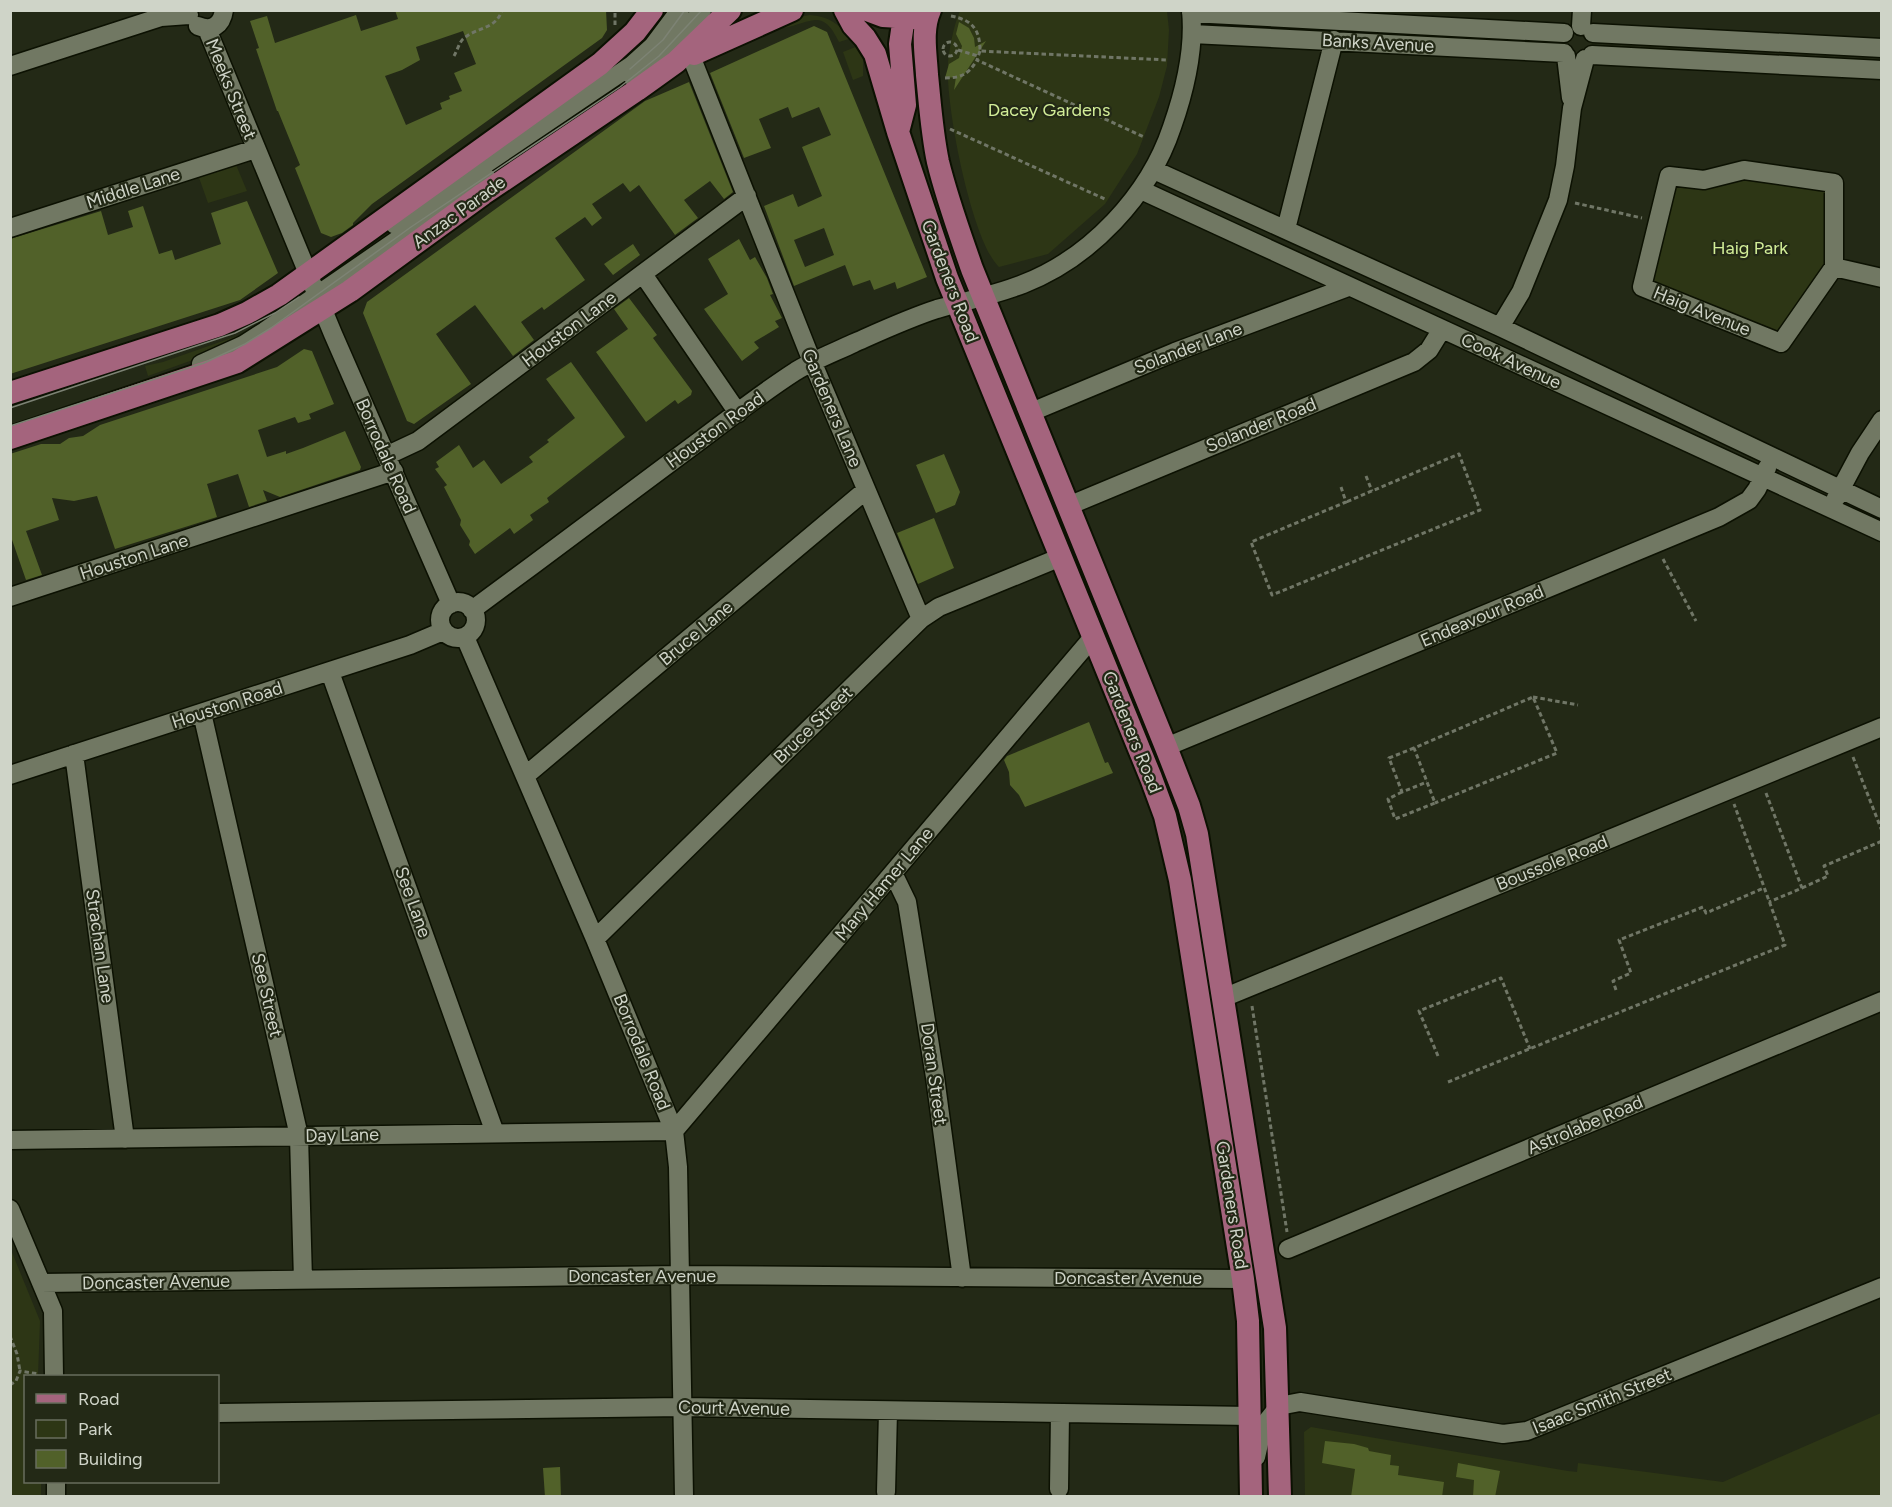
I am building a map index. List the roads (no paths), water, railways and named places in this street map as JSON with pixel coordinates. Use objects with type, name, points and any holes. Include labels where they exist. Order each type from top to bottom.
[{"type":"main road","name":"Anzac Parade","points":[[10,393],[220,325],[279,295],[600,64],[635,32],[652,10]]},
{"type":"main road","name":"Anzac Parade","points":[[10,438],[237,362],[320,302],[350,291],[483,194],[683,59],[730,10]]},
{"type":"main road","points":[[683,59],[792,10]]},
{"type":"main road","name":"Gardeners Road","points":[[845,10],[853,25],[875,54],[920,203],[958,304],[1165,816],[1175,853],[1243,1279],[1248,1321],[1251,1486]]},
{"type":"main road","points":[[867,10],[883,16],[923,14]]},
{"type":"main road","points":[[898,132],[905,105],[900,44],[923,14]]},
{"type":"main road","name":"Gardeners Road","points":[[923,14],[932,125],[938,161],[948,198],[983,297],[1166,747],[1189,806],[1197,834],[1275,1328],[1280,1497]]},
{"type":"street","points":[[10,66],[161,17],[189,13],[196,25],[207,29],[219,24],[224,10]]},
{"type":"street","name":"Anzac Parade","points":[[309,274],[331,269],[632,65],[653,45],[680,10]]},
{"type":"street","name":"Anzac Parade","points":[[320,302],[645,71],[687,32],[702,10]]},
{"type":"street","name":"Banks Avenue","points":[[1191,12],[1375,16],[1580,26],[1881,48]]},
{"type":"street","name":"Houston Road","points":[[472,610],[796,371],[933,310],[983,297],[1040,277],[1076,254],[1098,236],[1141,190],[1167,143],[1184,89],[1192,34],[1191,12]]},
{"type":"street","points":[[1500,327],[1521,292],[1558,200],[1565,166],[1572,108],[1588,57],[1596,44],[1580,26],[1561,43],[1565,55],[1572,108]]},
{"type":"street","name":"Meeks Street","points":[[207,29],[255,149],[309,274]]},
{"type":"street","name":"Banks Avenue","points":[[1192,34],[1335,40],[1565,55]]},
{"type":"street","points":[[1286,230],[1335,40]]},
{"type":"street","points":[[1565,55],[1575,60],[1588,57],[1879,71]]},
{"type":"street","name":"Gardeners Lane","points":[[683,59],[717,123],[812,362],[921,619]]},
{"type":"street","name":"Middle Lane","points":[[10,228],[255,149]]},
{"type":"street","name":"Cook Avenue","points":[[1154,170],[1500,327],[1881,509]]},
{"type":"street","name":"Haig Avenue","points":[[1744,170],[1834,183],[1834,267],[1781,343],[1642,287],[1669,176],[1704,180],[1744,170]]},
{"type":"street","name":"Cook Avenue","points":[[1141,190],[1881,532]]},
{"type":"street","name":"Houston Lane","points":[[10,597],[390,463],[747,196]]},
{"type":"street","points":[[1834,267],[1881,278]]},
{"type":"street","name":"Borrodale Road","points":[[309,274],[451,604]]},
{"type":"street","points":[[646,280],[738,412]]},
{"type":"street","name":"Solander Lane","points":[[1029,413],[1175,352],[1348,287]]},
{"type":"street","name":"Solander Road","points":[[1068,506],[1414,362],[1429,350],[1442,329]]},
{"type":"street","points":[[1830,508],[1881,420]]},
{"type":"street","name":"Endeavour Road","points":[[1166,747],[1719,517],[1749,500],[1773,456]]},
{"type":"street","name":"Bruce Lane","points":[[525,776],[866,490]]},
{"type":"street","name":"Bruce Street","points":[[596,939],[921,619],[939,607],[1061,557]]},
{"type":"street","points":[[463,603],[472,610],[475,616],[474,626],[465,637],[456,638],[442,631],[441,614],[451,604],[463,603]]},
{"type":"street","name":"Houston Road","points":[[10,775],[330,672],[410,645],[442,631]]},
{"type":"street","name":"Borrodale Road","points":[[465,637],[596,939],[674,1131],[678,1167],[681,1275],[684,1497]]},
{"type":"street","name":"Mary Hamer Lane","points":[[674,1131],[1093,637]]},
{"type":"street","name":"See Lane","points":[[330,672],[495,1133]]},
{"type":"street","name":"See Street","points":[[202,713],[299,1136],[303,1280]]},
{"type":"street","name":"Boussole Road","points":[[1223,998],[1881,727]]},
{"type":"street","name":"Strachan Lane","points":[[74,754],[125,1138]]},
{"type":"street","name":"Doran Street","points":[[893,873],[907,902],[935,1077],[962,1278]]},
{"type":"street","name":"Astrolabe Road","points":[[1287,1241],[1881,1001]]},
{"type":"street","name":"Day Lane","points":[[10,1140],[674,1131]]},
{"type":"street","points":[[10,1209],[53,1311],[54,1375]]},
{"type":"street","name":"Doncaster Avenue","points":[[41,1283],[681,1275],[1243,1279]]},
{"type":"street","name":"Isaac Smith Street","points":[[1279,1406],[1300,1402],[1514,1434],[1543,1425],[1881,1287]]},
{"type":"street","points":[[1251,1486],[1263,1426],[1279,1406]]},
{"type":"street","name":"Court Avenue","points":[[219,1413],[683,1407],[1250,1416]]},
{"type":"street","points":[[886,1492],[888,1411]]},
{"type":"street","points":[[1059,1489],[1060,1413]]},
{"type":"tram line","points":[[630,69],[663,40],[685,10]]},
{"type":"tram line","points":[[10,426],[204,363],[245,344],[271,328],[411,227],[620,87],[659,56],[702,10]]},
{"type":"tram line","points":[[10,408],[235,333],[275,313],[299,297]]},
{"type":"park label","name":"Dacey Gardens","points":[[1049,110]]},
{"type":"park label","name":"Haig Park","points":[[1750,248]]}]
